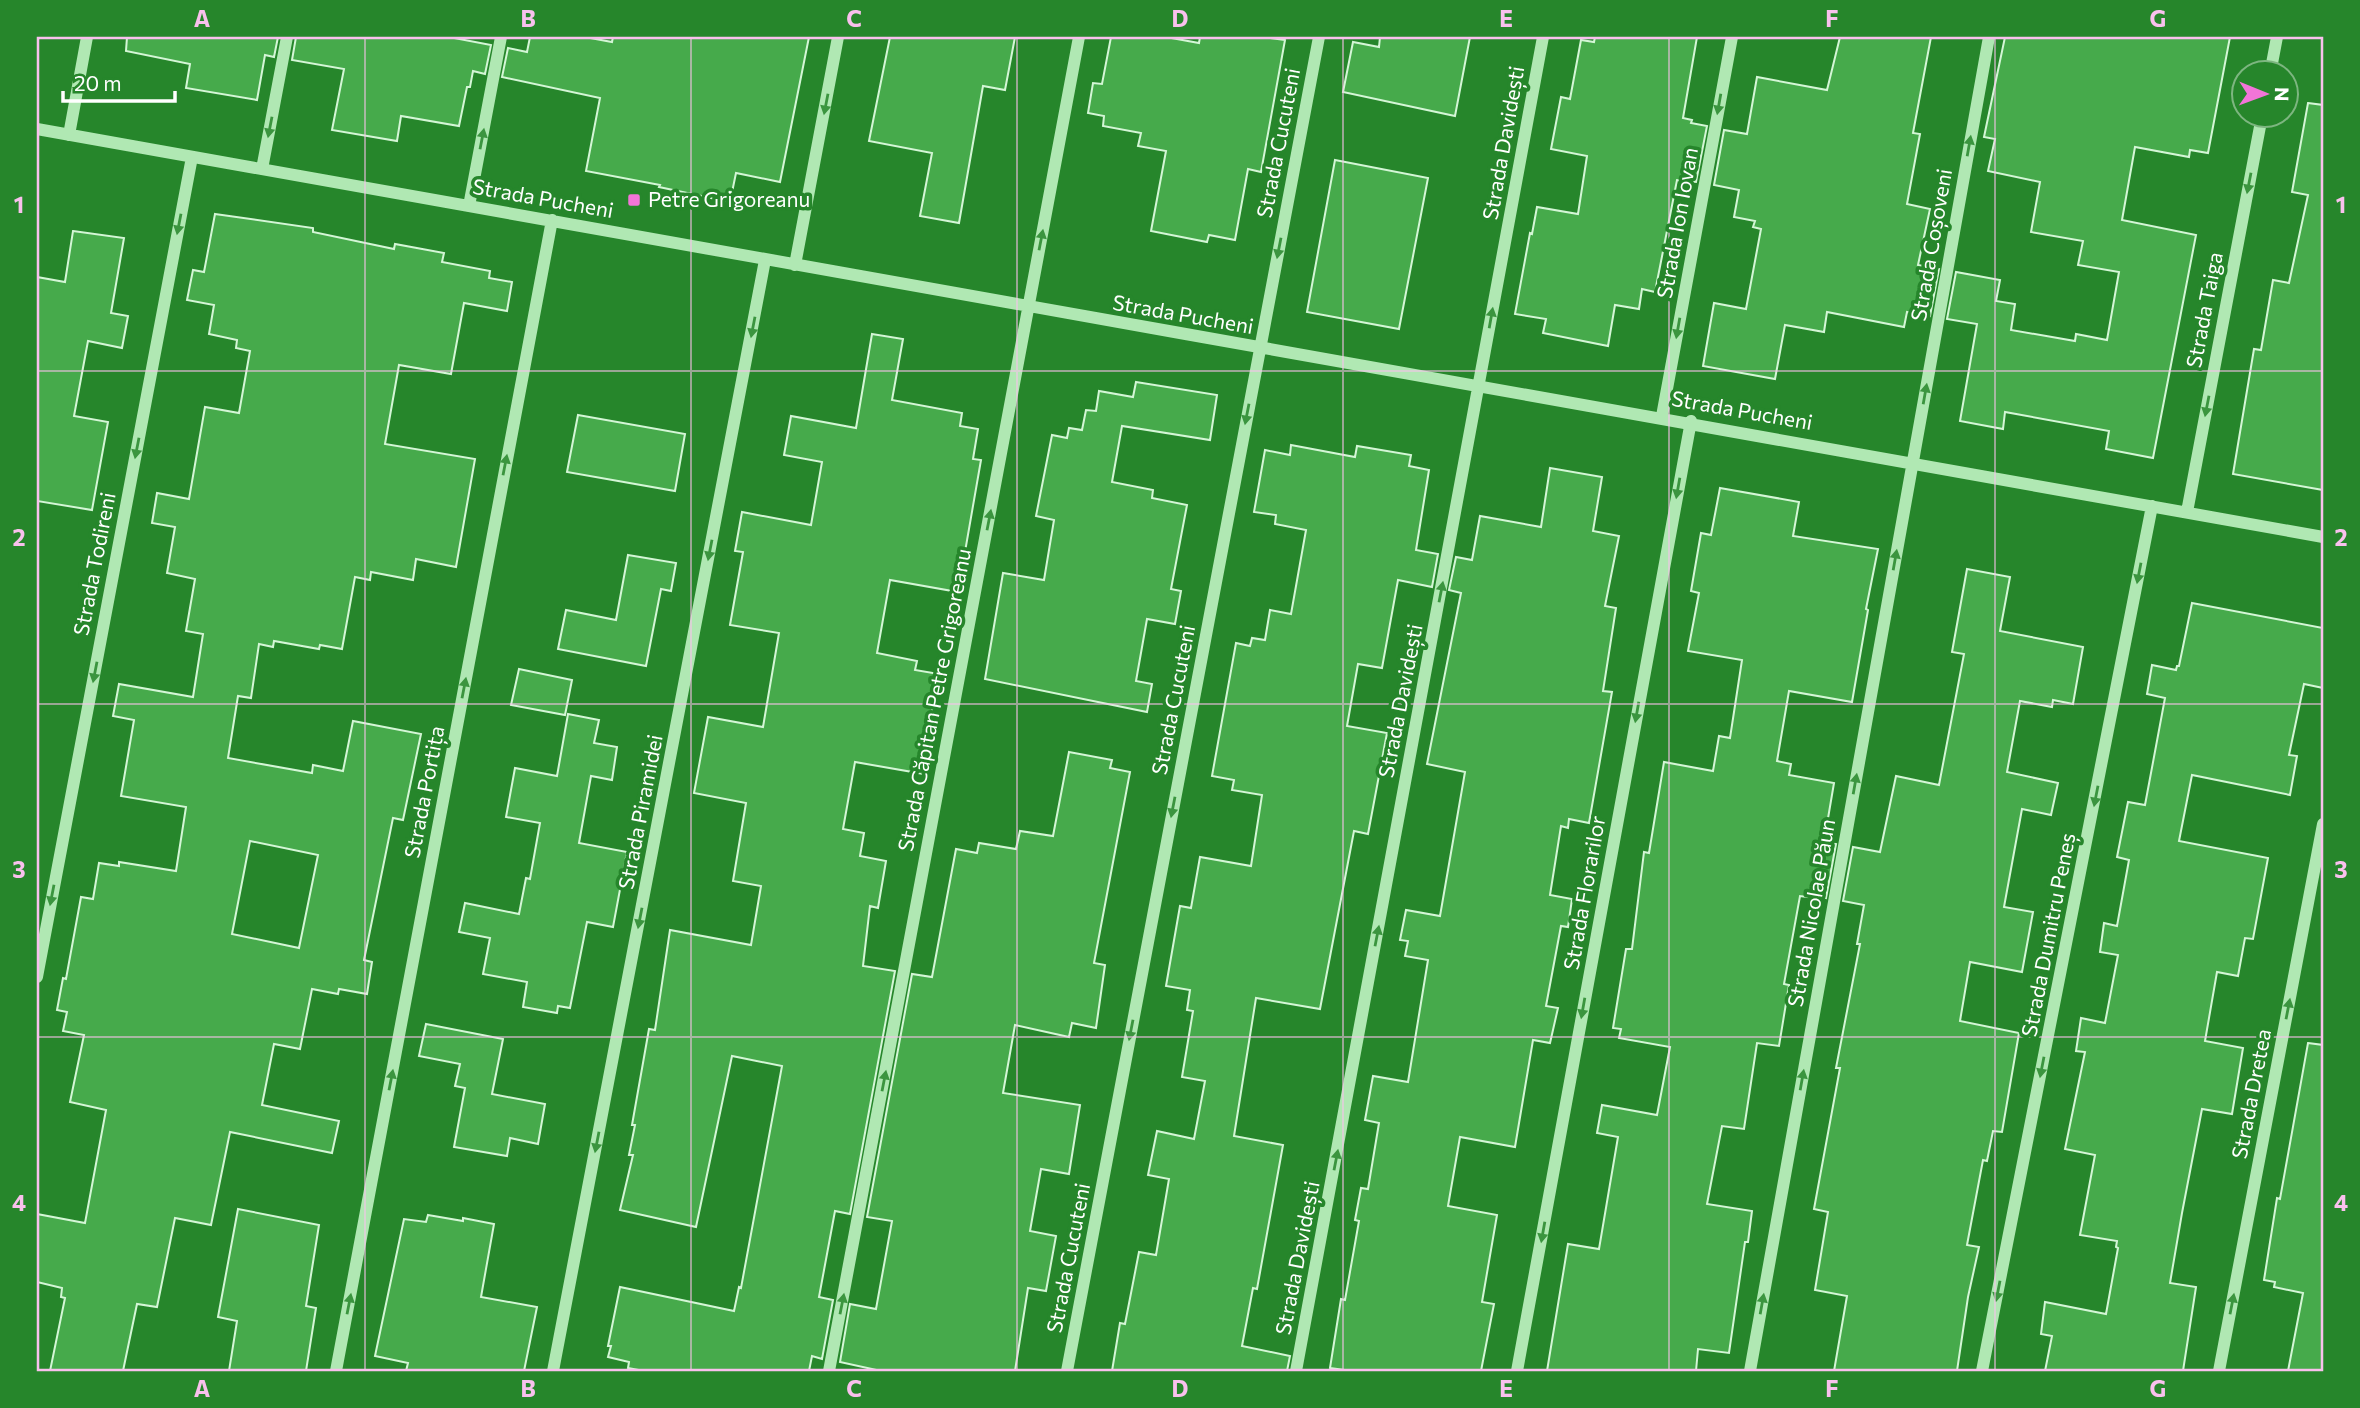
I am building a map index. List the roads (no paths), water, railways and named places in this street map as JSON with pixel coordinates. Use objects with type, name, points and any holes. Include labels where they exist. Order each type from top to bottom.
[{"type":"street","points":[[69,135],[87,37]]},
{"type":"street","points":[[262,169],[288,37]]},
{"type":"street","points":[[469,206],[501,37]]},
{"type":"street","points":[[795,265],[838,37]]},
{"type":"street","name":"Strada Căpitan Petre Grigoreanu","points":[[829,1371],[1079,37]]},
{"type":"street","name":"Strada Cucuteni","points":[[1067,1371],[1319,37]]},
{"type":"street","name":"Strada Davidești","points":[[1296,1371],[1544,37]]},
{"type":"street","name":"Strada Ion Iovan","points":[[1662,416],[1731,37]]},
{"type":"street","name":"Strada Coșoveni","points":[[1913,461],[1989,37]]},
{"type":"street","points":[[2273,60],[2277,37]]},
{"type":"street","name":"Strada Pucheni","points":[[37,129],[1028,307],[1691,421],[2323,537]]},
{"type":"street","name":"Strada Taiga","points":[[2187,512],[2259,130]]},
{"type":"street","name":"Strada Todireni","points":[[37,977],[192,158]]},
{"type":"street","name":"Strada Portița","points":[[337,1371],[552,220]]},
{"type":"street","name":"Strada Piramidei","points":[[553,1371],[765,260]]},
{"type":"street","name":"Strada Florarilor","points":[[1517,1371],[1691,421]]},
{"type":"street","name":"Strada Nicolae Păun","points":[[1750,1371],[1913,461]]},
{"type":"street","name":"Strada Dumitru Peneș","points":[[1982,1371],[2152,506]]},
{"type":"street","name":"Strada Dretea","points":[[2219,1371],[2323,824]]},
{"type":"place","name":"Petre Grigoreanu","points":[[634,200]]}]
